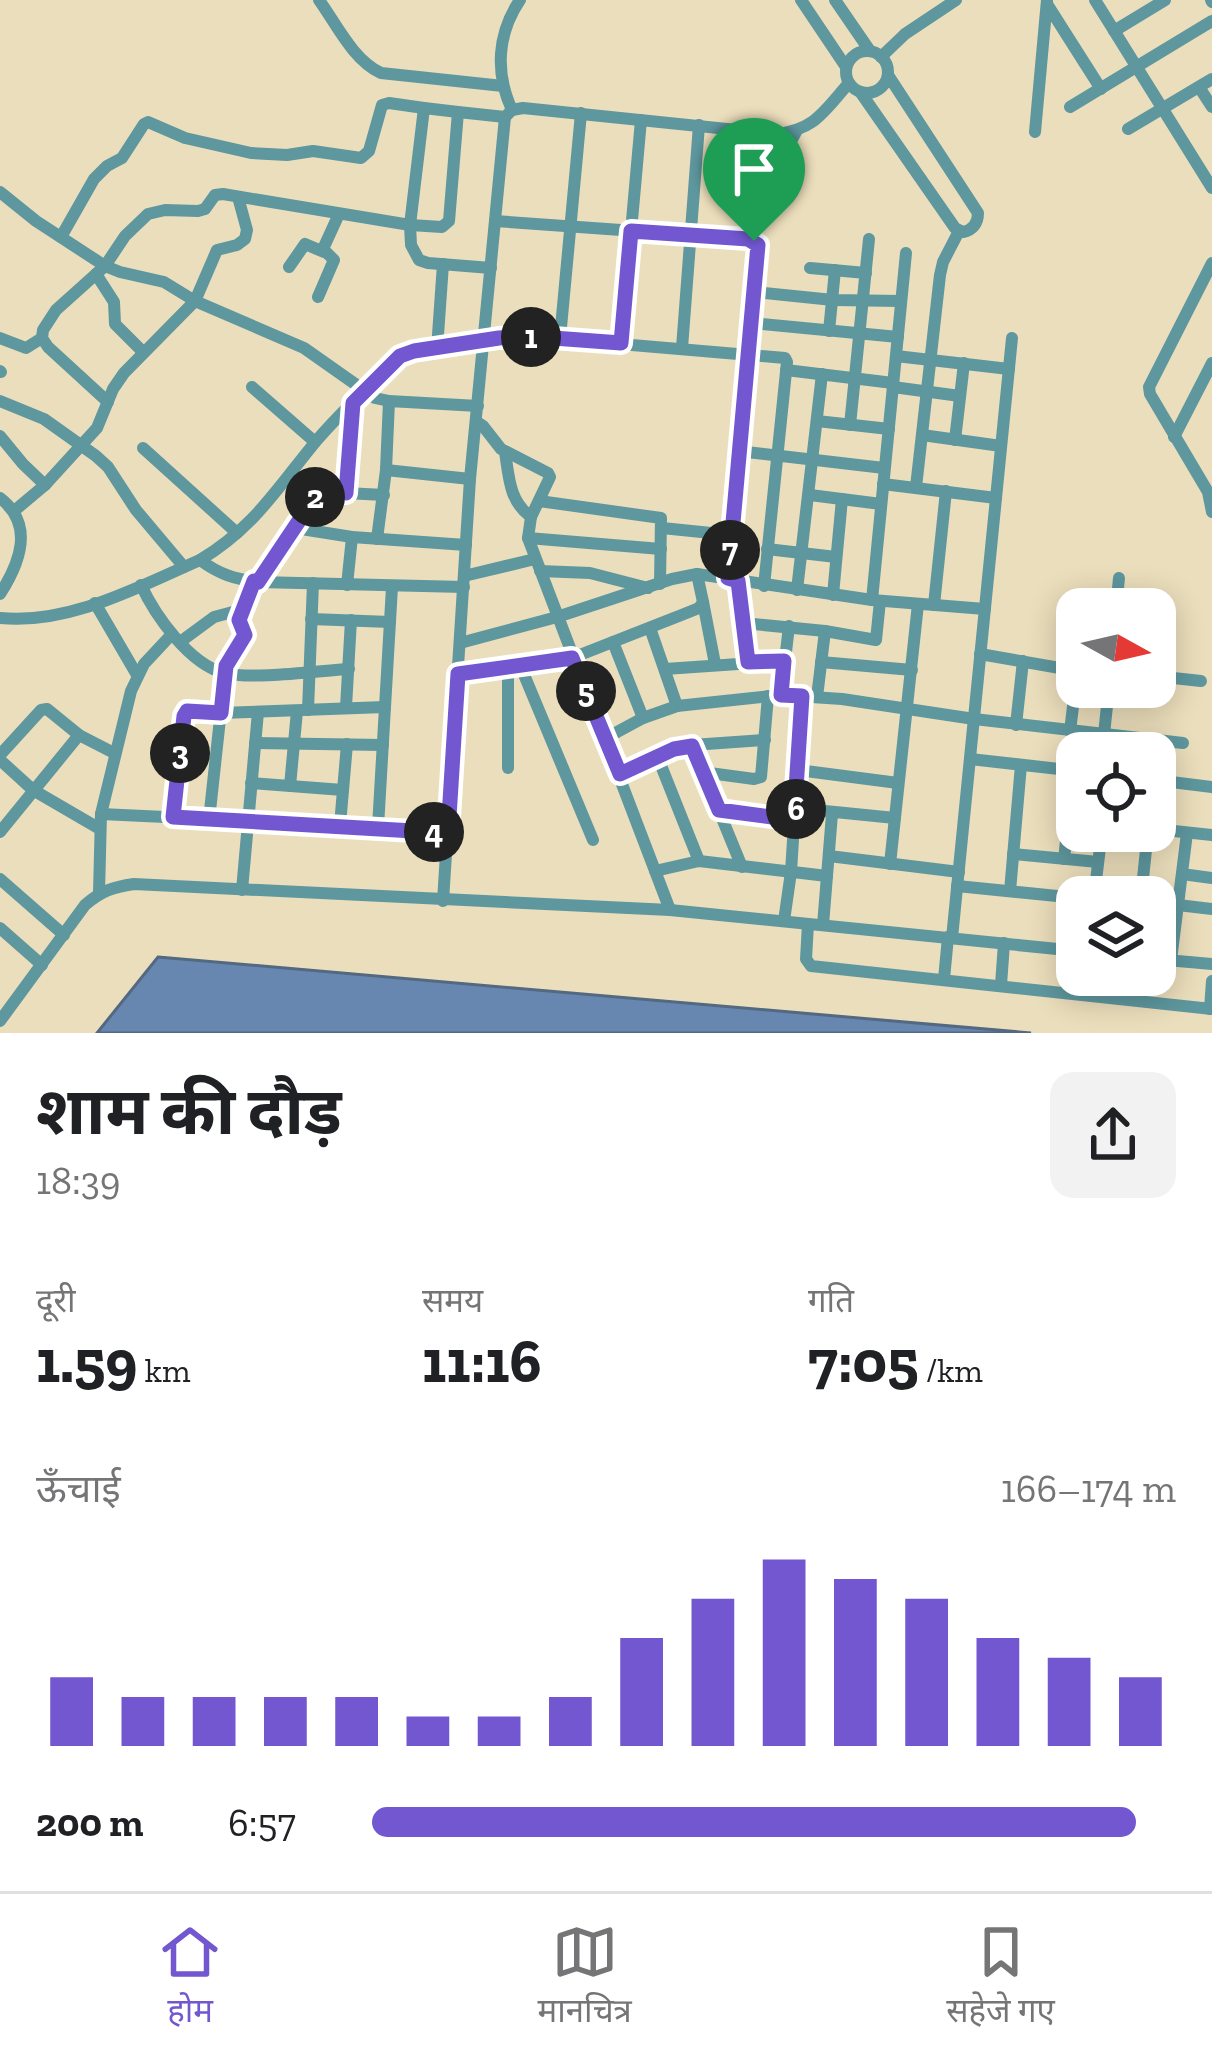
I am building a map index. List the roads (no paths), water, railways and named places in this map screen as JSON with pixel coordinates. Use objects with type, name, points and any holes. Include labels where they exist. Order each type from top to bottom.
[{"type":"street","points":[[320,0],[370,68],[394,76],[503,86]]},
{"type":"street","points":[[443,901],[470,479],[509,113],[501,51],[508,18],[520,0]]},
{"type":"street","points":[[801,0],[846,67],[848,83],[861,93],[959,231]]},
{"type":"street","points":[[835,0],[886,62],[888,75],[978,213],[972,229],[959,231]]},
{"type":"street","points":[[846,67],[856,54],[876,54],[956,0]]},
{"type":"street","points":[[1095,0],[1212,188]]},
{"type":"street","points":[[1114,32],[1165,0]]},
{"type":"street","points":[[1047,2],[1101,89]]},
{"type":"street","points":[[1036,132],[1047,2]]},
{"type":"street","points":[[1070,107],[1212,21]]},
{"type":"street","points":[[861,93],[877,91],[888,75]]},
{"type":"street","points":[[1128,129],[1212,79]]},
{"type":"street","points":[[61,237],[94,179],[122,158],[148,122],[171,134],[229,150],[272,155],[313,151],[362,158],[369,151],[382,105],[389,103],[458,112],[509,113],[523,108],[776,134],[796,132],[816,122],[848,83]]},
{"type":"street","points":[[1199,87],[1212,107]]},
{"type":"street","points":[[424,108],[410,225],[414,255],[419,260],[491,268]]},
{"type":"street","points":[[0,338],[26,348],[42,338],[56,310],[101,270],[148,214],[198,211],[218,194],[442,226],[448,221],[458,112]]},
{"type":"street","points":[[560,338],[580,113]]},
{"type":"street","points":[[621,343],[641,120]]},
{"type":"street","points":[[682,348],[699,125]]},
{"type":"street","points":[[748,662],[733,580],[731,536],[758,252],[748,220],[758,188],[796,132]]},
{"type":"street","points":[[0,192],[101,270],[114,302],[115,324],[143,352]]},
{"type":"street","points":[[14,511],[97,428],[124,373],[195,301],[217,250],[241,243],[247,235],[238,197]]},
{"type":"street","points":[[324,252],[339,214]]},
{"type":"street","points":[[495,221],[754,241]]},
{"type":"street","points":[[916,487],[940,275],[959,231]]},
{"type":"street","points":[[850,425],[869,239]]},
{"type":"street","points":[[289,267],[305,244],[334,262],[318,297]]},
{"type":"street","points":[[875,666],[881,504],[906,253]]},
{"type":"street","points":[[1212,263],[1149,386],[1174,437],[1210,488],[1212,512]]},
{"type":"street","points":[[437,350],[443,264]]},
{"type":"street","points":[[810,268],[866,273]]},
{"type":"street","points":[[101,270],[164,282],[195,301],[304,348],[375,398],[478,406]]},
{"type":"street","points":[[830,332],[835,270]]},
{"type":"street","points":[[754,292],[901,301]]},
{"type":"street","points":[[752,323],[898,337]]},
{"type":"street","points":[[0,618],[46,617],[95,603],[200,560],[265,508],[316,442],[400,356],[526,336],[785,358],[764,586]]},
{"type":"street","points":[[42,338],[108,402]]},
{"type":"street","points":[[944,979],[1012,338]]},
{"type":"street","points":[[896,356],[1009,369]]},
{"type":"street","points":[[1174,437],[1212,363]]},
{"type":"street","points":[[955,440],[964,364]]},
{"type":"street","points":[[786,370],[960,396]]},
{"type":"street","points":[[377,539],[389,401],[382,372]]},
{"type":"street","points":[[797,590],[822,374]]},
{"type":"street","points":[[252,387],[316,442]]},
{"type":"street","points":[[0,401],[44,419],[108,467],[136,510],[184,567]]},
{"type":"street","points":[[346,493],[353,403]]},
{"type":"street","points":[[818,421],[889,429]]},
{"type":"street","points":[[477,422],[505,452],[548,473],[527,538],[670,910]]},
{"type":"street","points":[[922,435],[1001,446]]},
{"type":"street","points":[[0,436],[45,485]]},
{"type":"street","points":[[143,448],[237,533]]},
{"type":"street","points":[[738,451],[884,468]]},
{"type":"street","points":[[505,452],[513,497],[531,518]]},
{"type":"street","points":[[386,470],[470,479]]},
{"type":"street","points":[[286,480],[346,493],[384,495]]},
{"type":"street","points":[[883,484],[996,498]]},
{"type":"street","points":[[209,820],[225,673],[245,635],[239,623],[256,582],[321,488]]},
{"type":"street","points":[[934,605],[946,491]]},
{"type":"street","points":[[810,495],[881,504]]},
{"type":"street","points":[[0,498],[14,511],[20,532],[18,563],[0,594]]},
{"type":"street","points":[[832,595],[842,500]]},
{"type":"street","points":[[539,501],[656,516],[663,522],[654,586]]},
{"type":"street","points":[[295,528],[466,545]]},
{"type":"street","points":[[662,528],[731,536]]},
{"type":"street","points":[[347,585],[352,537]]},
{"type":"street","points":[[527,538],[661,549]]},
{"type":"street","points":[[767,549],[836,557]]},
{"type":"street","points":[[200,560],[218,573],[256,582],[392,586],[464,582],[538,565],[654,586]]},
{"type":"street","points":[[460,643],[697,574],[832,595],[985,609]]},
{"type":"street","points":[[697,574],[715,664]]},
{"type":"street","points":[[1118,588],[1119,578]]},
{"type":"street","points":[[290,786],[309,672],[313,583]]},
{"type":"street","points":[[140,585],[176,638],[208,666],[225,673],[349,669]]},
{"type":"street","points":[[378,827],[392,586]]},
{"type":"street","points":[[458,674],[572,658],[703,602]]},
{"type":"street","points":[[95,603],[137,675]]},
{"type":"street","points":[[890,864],[918,604]]},
{"type":"street","points":[[99,892],[100,821],[137,675],[152,653],[176,638],[214,617],[244,609]]},
{"type":"street","points":[[311,619],[390,622]]},
{"type":"street","points":[[346,707],[351,620]]},
{"type":"street","points":[[743,623],[877,640]]},
{"type":"street","points":[[702,772],[758,779],[763,773],[765,740],[789,626]]},
{"type":"street","points":[[650,628],[677,706]]},
{"type":"street","points":[[818,697],[825,631]]},
{"type":"street","points":[[613,641],[643,718]]},
{"type":"street","points":[[980,654],[1056,668]]},
{"type":"street","points":[[665,669],[784,661]]},
{"type":"street","points":[[1016,725],[1023,661]]},
{"type":"street","points":[[821,662],[911,670]]},
{"type":"street","points":[[508,768],[514,666]]},
{"type":"street","points":[[514,666],[593,840]]},
{"type":"street","points":[[1176,678],[1201,681]]},
{"type":"street","points":[[606,738],[677,706],[774,696],[818,697],[1078,732]]},
{"type":"street","points":[[784,921],[802,696]]},
{"type":"street","points":[[173,817],[187,711],[385,707]]},
{"type":"street","points":[[1070,731],[1073,708]]},
{"type":"street","points":[[114,753],[79,735],[52,711],[41,710],[0,758],[33,790],[100,821],[173,817],[448,833]]},
{"type":"street","points":[[242,890],[258,712]]},
{"type":"street","points":[[0,832],[79,735]]},
{"type":"street","points":[[620,774],[674,749],[765,740]]},
{"type":"street","points":[[1176,742],[1183,743]]},
{"type":"street","points":[[255,743],[383,745]]},
{"type":"street","points":[[340,825],[347,744]]},
{"type":"street","points":[[692,746],[742,867]]},
{"type":"street","points":[[658,758],[699,861]]},
{"type":"street","points":[[970,759],[1056,769]]},
{"type":"street","points":[[1010,891],[1022,765]]},
{"type":"street","points":[[798,770],[898,783]]},
{"type":"street","points":[[251,783],[343,790]]},
{"type":"street","points":[[1176,783],[1212,787]]},
{"type":"street","points":[[719,810],[895,818]]},
{"type":"street","points":[[832,814],[827,876],[806,959],[811,966],[1211,1009],[1212,981]]},
{"type":"street","points":[[1176,832],[1212,835]]},
{"type":"street","points":[[1176,920],[1187,833]]},
{"type":"street","points":[[1064,860],[1065,852]]},
{"type":"street","points":[[1096,876],[1099,852]]},
{"type":"street","points":[[1013,854],[1098,862]]},
{"type":"street","points":[[829,856],[1056,896]]},
{"type":"street","points":[[655,871],[699,861],[827,876]]},
{"type":"street","points":[[1182,874],[1212,876]]},
{"type":"street","points":[[0,879],[64,935]]},
{"type":"street","points":[[0,1022],[85,904],[113,886],[134,884],[670,910],[1056,948]]},
{"type":"street","points":[[1178,904],[1212,909]]},
{"type":"street","points":[[0,928],[42,965]]},
{"type":"street","points":[[1001,985],[1004,943]]},
{"type":"street","points":[[1176,960],[1212,964]]},
{"type":"water","points":[[158,957],[1031,1033],[97,1033]]}]
